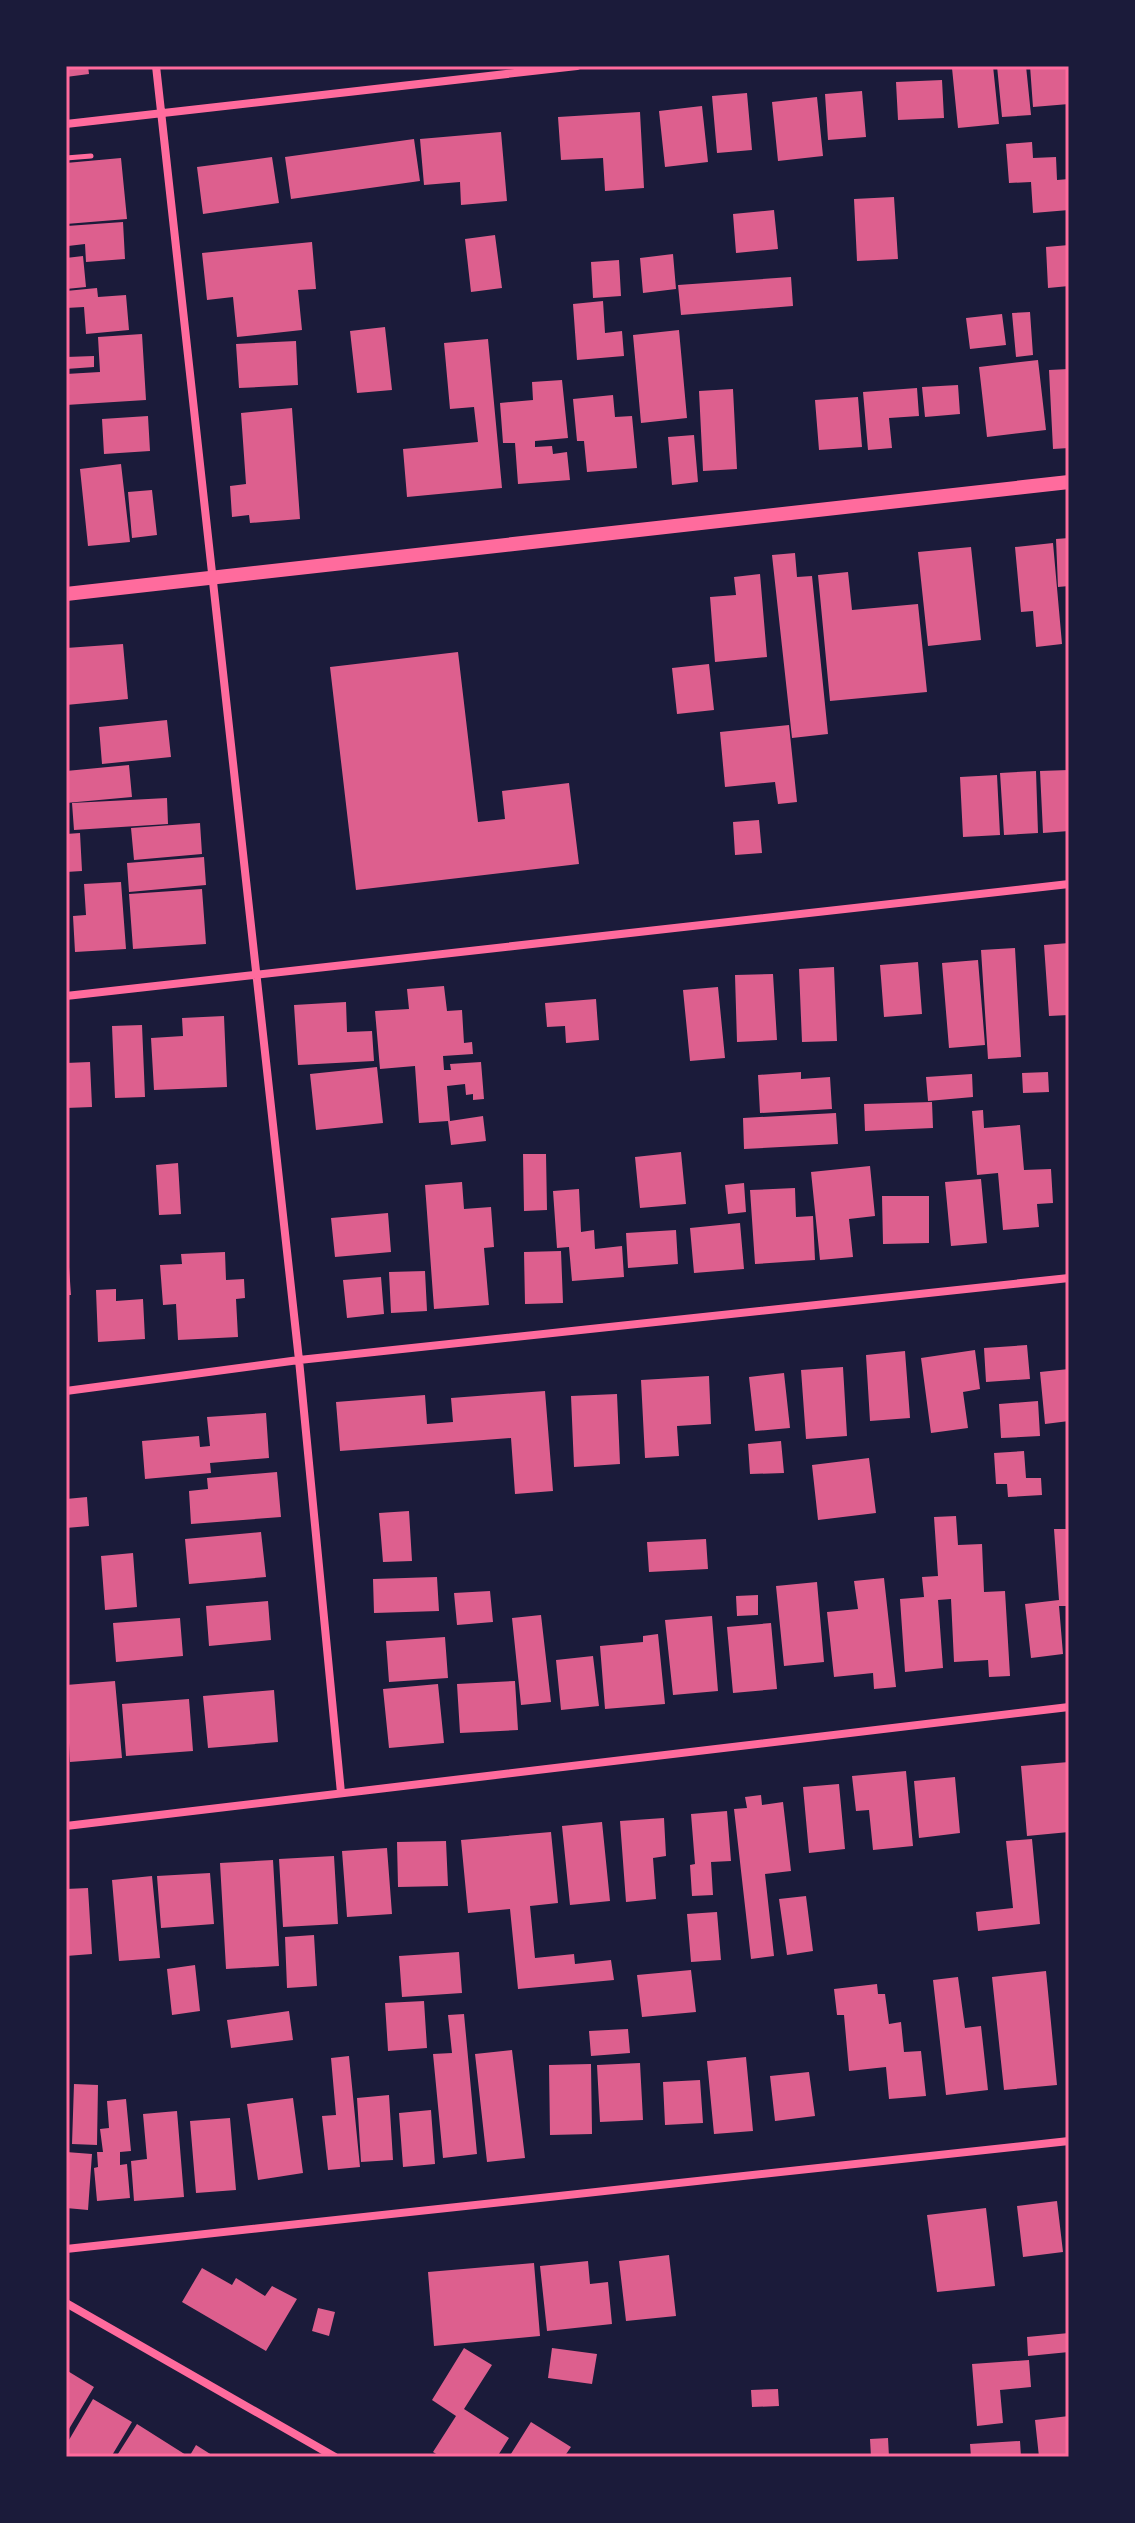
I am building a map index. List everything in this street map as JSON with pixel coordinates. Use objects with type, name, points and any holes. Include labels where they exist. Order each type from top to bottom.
[{"type":"street","points":[[156,66],[299,1360],[341,1793]]},
{"type":"street","points":[[66,124],[577,66]]},
{"type":"street","points":[[66,594],[1069,482]]},
{"type":"street","points":[[66,996],[1069,884]]},
{"type":"street","points":[[66,1391],[299,1360],[1069,1278]]},
{"type":"street","points":[[66,1826],[1069,1707]]},
{"type":"street","points":[[66,2249],[1069,2141]]},
{"type":"street","points":[[66,2303],[335,2457]]},
{"type":"path","points":[[66,160],[91,156]]},
{"type":"building","points":[[66,66],[88,66],[89,74],[66,77]]},
{"type":"building","points":[[993,66],[999,124],[958,128],[952,68]]},
{"type":"building","points":[[997,66],[1026,66],[1031,115],[1002,117]]},
{"type":"building","points":[[1030,66],[1069,66],[1069,104],[1033,107]]},
{"type":"building","points":[[942,80],[944,118],[898,120],[896,82]]},
{"type":"building","points":[[862,91],[866,137],[828,140],[825,94]]},
{"type":"building","points":[[747,93],[752,150],[717,153],[712,96]]},
{"type":"building","points":[[817,97],[823,156],[778,161],[772,102]]},
{"type":"building","points":[[702,106],[708,162],[665,167],[659,111]]},
{"type":"building","points":[[640,112],[644,188],[605,191],[603,158],[561,160],[558,117]]},
{"type":"building","points":[[501,132],[507,201],[461,205],[460,182],[424,185],[420,139]]},
{"type":"building","points":[[414,139],[420,181],[291,199],[285,157]]},
{"type":"building","points":[[1032,142],[1033,158],[1056,157],[1057,180],[1069,179],[1069,210],[1033,213],[1031,182],[1009,183],[1006,144]]},
{"type":"building","points":[[272,157],[279,203],[203,214],[197,167]]},
{"type":"building","points":[[121,158],[127,219],[66,224],[66,163]]},
{"type":"building","points":[[894,197],[898,259],[857,261],[854,199]]},
{"type":"building","points":[[774,210],[778,249],[736,253],[733,214]]},
{"type":"building","points":[[123,222],[125,259],[86,262],[85,244],[68,246],[67,226]]},
{"type":"building","points":[[495,235],[502,288],[471,292],[465,239]]},
{"type":"building","points":[[312,242],[316,289],[298,290],[302,330],[237,337],[233,297],[207,300],[202,253]]},
{"type":"building","points":[[1069,245],[1069,286],[1048,288],[1046,247]]},
{"type":"building","points":[[673,254],[676,289],[643,293],[640,258]]},
{"type":"building","points":[[83,256],[86,287],[66,289],[66,258]]},
{"type":"building","points":[[619,260],[621,296],[593,298],[591,262]]},
{"type":"building","points":[[791,277],[793,306],[681,315],[678,285]]},
{"type":"building","points":[[97,288],[98,297],[126,295],[129,330],[86,334],[84,307],[66,308],[66,291]]},
{"type":"building","points":[[603,301],[605,333],[622,331],[624,356],[577,360],[573,304]]},
{"type":"building","points":[[1030,312],[1033,355],[1016,357],[1012,313]]},
{"type":"building","points":[[1002,314],[1006,345],[970,349],[966,318]]},
{"type":"building","points":[[385,327],[392,390],[357,393],[350,331]]},
{"type":"building","points":[[679,330],[687,418],[641,423],[633,335]]},
{"type":"building","points":[[142,334],[146,400],[66,405],[66,374],[100,372],[98,337]]},
{"type":"building","points":[[488,339],[502,488],[407,497],[403,449],[478,442],[474,407],[450,409],[444,343]]},
{"type":"building","points":[[296,341],[298,385],[239,388],[236,344]]},
{"type":"building","points":[[94,356],[94,367],[66,369],[66,357]]},
{"type":"building","points":[[1038,360],[1046,430],[987,437],[979,367]]},
{"type":"building","points":[[1069,369],[1069,448],[1053,449],[1049,370]]},
{"type":"building","points":[[562,380],[568,438],[535,441],[535,447],[552,446],[553,454],[567,452],[570,480],[518,484],[515,443],[503,443],[500,403],[533,400],[532,382]]},
{"type":"building","points":[[958,385],[960,414],[925,417],[922,387]]},
{"type":"building","points":[[917,388],[919,416],[889,418],[892,448],[868,450],[863,392]]},
{"type":"building","points":[[733,389],[737,469],[703,471],[699,391]]},
{"type":"building","points":[[613,395],[615,417],[632,416],[637,468],[587,472],[584,441],[577,441],[573,399]]},
{"type":"building","points":[[858,397],[862,447],[819,450],[815,400]]},
{"type":"building","points":[[292,408],[300,519],[250,523],[249,515],[232,517],[230,486],[246,484],[241,413]]},
{"type":"building","points":[[148,416],[150,451],[104,454],[102,419]]},
{"type":"building","points":[[694,435],[698,482],[672,485],[668,437]]},
{"type":"building","points":[[121,464],[130,542],[88,546],[80,469]]},
{"type":"building","points":[[152,490],[157,535],[132,538],[128,492]]},
{"type":"building","points":[[1069,538],[1069,586],[1058,587],[1056,539]]},
{"type":"building","points":[[1053,543],[1062,644],[1036,647],[1033,611],[1021,612],[1015,547]]},
{"type":"building","points":[[971,547],[981,640],[928,646],[918,552]]},
{"type":"building","points":[[795,553],[797,577],[812,576],[828,734],[792,738],[772,555]]},
{"type":"building","points":[[848,572],[852,610],[918,604],[927,692],[830,701],[818,575]]},
{"type":"building","points":[[760,574],[767,657],[715,662],[710,597],[736,595],[734,577]]},
{"type":"building","points":[[123,644],[128,699],[66,705],[66,648]]},
{"type":"building","points":[[458,652],[478,822],[505,819],[502,791],[569,783],[579,864],[356,890],[330,667]]},
{"type":"building","points":[[709,664],[714,710],[677,714],[672,668]]},
{"type":"building","points":[[167,720],[171,757],[102,764],[99,727]]},
{"type":"building","points":[[789,725],[797,802],[778,804],[775,782],[725,787],[720,732]]},
{"type":"building","points":[[129,765],[132,797],[66,803],[66,771]]},
{"type":"building","points":[[1069,770],[1069,831],[1043,833],[1040,771]]},
{"type":"building","points":[[1036,771],[1038,833],[1004,835],[1000,773]]},
{"type":"building","points":[[997,775],[1000,835],[963,837],[960,777]]},
{"type":"building","points":[[167,798],[168,824],[74,830],[72,803]]},
{"type":"building","points":[[759,820],[762,853],[735,855],[733,822]]},
{"type":"building","points":[[200,823],[202,854],[134,860],[131,828]]},
{"type":"building","points":[[80,833],[82,871],[66,872],[66,834]]},
{"type":"building","points":[[204,857],[206,885],[129,892],[127,863]]},
{"type":"building","points":[[121,882],[126,949],[75,952],[73,916],[86,915],[84,884]]},
{"type":"building","points":[[202,889],[206,944],[133,949],[129,894]]},
{"type":"building","points":[[1069,943],[1069,1015],[1049,1016],[1044,945]]},
{"type":"building","points":[[1015,948],[1021,1057],[988,1059],[981,950]]},
{"type":"building","points":[[978,960],[985,1045],[949,1048],[942,963]]},
{"type":"building","points":[[918,962],[922,1014],[884,1017],[880,965]]},
{"type":"building","points":[[834,967],[837,1041],[802,1042],[799,969]]},
{"type":"building","points":[[773,974],[777,1040],[737,1042],[735,975]]},
{"type":"building","points":[[444,986],[447,1011],[462,1010],[464,1043],[472,1042],[473,1054],[443,1056],[444,1070],[451,1070],[450,1064],[481,1062],[484,1099],[473,1100],[473,1094],[466,1095],[465,1084],[447,1086],[450,1121],[483,1116],[486,1141],[451,1145],[448,1121],[419,1123],[415,1066],[380,1069],[375,1011],[409,1009],[407,989]]},
{"type":"building","points":[[718,987],[725,1058],[690,1061],[683,990]]},
{"type":"building","points":[[596,999],[599,1040],[566,1043],[565,1026],[547,1027],[545,1003]]},
{"type":"building","points":[[346,1002],[347,1032],[372,1031],[374,1061],[298,1065],[294,1005]]},
{"type":"building","points":[[224,1016],[227,1087],[154,1090],[151,1038],[183,1036],[182,1018]]},
{"type":"building","points":[[142,1025],[145,1097],[115,1098],[112,1026]]},
{"type":"building","points":[[90,1062],[92,1107],[66,1108],[66,1063]]},
{"type":"building","points":[[377,1067],[383,1123],[316,1130],[310,1074]]},
{"type":"building","points":[[801,1072],[801,1079],[830,1077],[832,1109],[760,1113],[758,1075]]},
{"type":"building","points":[[1048,1072],[1049,1092],[1023,1093],[1022,1073]]},
{"type":"building","points":[[972,1074],[973,1097],[928,1101],[926,1077]]},
{"type":"building","points":[[932,1102],[933,1128],[865,1131],[864,1104]]},
{"type":"building","points":[[983,1110],[984,1128],[1020,1125],[1024,1170],[1051,1169],[1053,1203],[1037,1204],[1039,1227],[1003,1230],[998,1173],[977,1175],[972,1111]]},
{"type":"building","points":[[836,1113],[838,1144],[744,1149],[743,1118]]},
{"type":"building","points":[[681,1152],[686,1204],[640,1208],[635,1157]]},
{"type":"building","points":[[523,1154],[546,1154],[547,1210],[524,1211]]},
{"type":"building","points":[[178,1163],[181,1214],[159,1215],[156,1165]]},
{"type":"building","points":[[870,1166],[875,1216],[849,1219],[853,1257],[820,1260],[811,1172]]},
{"type":"building","points":[[981,1179],[987,1243],[951,1246],[945,1182]]},
{"type":"building","points":[[462,1182],[464,1209],[491,1207],[494,1247],[484,1248],[489,1305],[434,1309],[425,1185]]},
{"type":"building","points":[[744,1183],[746,1212],[728,1214],[725,1185]]},
{"type":"building","points":[[795,1188],[796,1217],[813,1216],[815,1260],[755,1264],[750,1190]]},
{"type":"building","points":[[579,1189],[581,1232],[594,1230],[595,1249],[622,1246],[624,1277],[572,1281],[569,1247],[557,1248],[553,1191]]},
{"type":"building","points":[[882,1196],[929,1196],[929,1243],[883,1244]]},
{"type":"building","points":[[388,1213],[391,1252],[335,1257],[331,1218]]},
{"type":"building","points":[[740,1223],[744,1269],[694,1273],[690,1228]]},
{"type":"building","points":[[676,1230],[678,1264],[628,1268],[626,1233]]},
{"type":"building","points":[[561,1251],[563,1303],[525,1304],[524,1252]]},
{"type":"building","points":[[225,1252],[226,1280],[244,1279],[245,1298],[236,1299],[238,1337],[178,1340],[176,1304],[163,1305],[160,1265],[182,1264],[181,1254]]},
{"type":"building","points":[[69,1267],[71,1295],[66,1295],[66,1268]]},
{"type":"building","points":[[425,1271],[427,1311],[391,1313],[389,1272]]},
{"type":"building","points":[[381,1277],[384,1314],[347,1318],[343,1280]]},
{"type":"building","points":[[116,1289],[116,1301],[143,1299],[145,1339],[98,1342],[96,1290]]},
{"type":"building","points":[[1027,1345],[1030,1379],[986,1382],[984,1348]]},
{"type":"building","points":[[975,1350],[980,1389],[963,1392],[968,1428],[931,1433],[921,1358]]},
{"type":"building","points":[[905,1351],[910,1418],[870,1421],[866,1355]]},
{"type":"building","points":[[843,1367],[847,1436],[806,1439],[801,1370]]},
{"type":"building","points":[[1069,1369],[1069,1421],[1045,1424],[1040,1372]]},
{"type":"building","points":[[784,1373],[790,1428],[755,1431],[749,1377]]},
{"type":"building","points":[[709,1376],[711,1424],[677,1426],[679,1456],[645,1458],[641,1380]]},
{"type":"building","points":[[545,1391],[553,1491],[515,1494],[511,1438],[340,1451],[336,1402],[425,1395],[427,1424],[453,1422],[451,1398]]},
{"type":"building","points":[[617,1394],[620,1464],[574,1467],[571,1396]]},
{"type":"building","points":[[1038,1401],[1040,1436],[1001,1438],[999,1404]]},
{"type":"building","points":[[266,1413],[269,1458],[210,1463],[211,1473],[145,1479],[142,1441],[199,1436],[200,1447],[210,1446],[207,1417]]},
{"type":"building","points":[[781,1441],[784,1473],[750,1474],[748,1444]]},
{"type":"building","points":[[1024,1451],[1026,1478],[1041,1478],[1042,1495],[1008,1497],[1007,1484],[996,1484],[994,1453]]},
{"type":"building","points":[[869,1458],[876,1513],[818,1520],[812,1465]]},
{"type":"building","points":[[277,1472],[281,1517],[191,1524],[189,1491],[208,1489],[207,1478]]},
{"type":"building","points":[[87,1497],[89,1526],[66,1528],[66,1499]]},
{"type":"building","points":[[409,1511],[412,1561],[383,1562],[379,1513]]},
{"type":"building","points":[[956,1516],[958,1545],[982,1544],[984,1592],[1005,1591],[1010,1676],[989,1677],[988,1660],[954,1662],[951,1599],[938,1600],[943,1668],[905,1672],[900,1599],[924,1597],[922,1577],[938,1576],[934,1517]]},
{"type":"building","points":[[1054,1529],[1069,1529],[1069,1606],[1059,1606],[1063,1654],[1031,1658],[1025,1604],[1059,1600]]},
{"type":"building","points":[[261,1532],[266,1577],[189,1584],[185,1539]]},
{"type":"building","points":[[706,1539],[708,1569],[649,1572],[647,1542]]},
{"type":"building","points":[[133,1553],[137,1607],[105,1610],[101,1556]]},
{"type":"building","points":[[437,1577],[439,1611],[374,1613],[373,1579]]},
{"type":"building","points":[[884,1578],[896,1687],[874,1689],[873,1673],[834,1677],[827,1612],[858,1609],[854,1581]]},
{"type":"building","points":[[817,1582],[824,1662],[784,1666],[776,1586]]},
{"type":"building","points":[[490,1591],[493,1622],[457,1625],[454,1593]]},
{"type":"building","points":[[758,1595],[758,1615],[737,1616],[736,1596]]},
{"type":"building","points":[[268,1601],[271,1640],[209,1646],[206,1606]]},
{"type":"building","points":[[541,1615],[551,1702],[521,1705],[512,1618]]},
{"type":"building","points":[[712,1616],[718,1691],[673,1695],[665,1620]]},
{"type":"building","points":[[180,1618],[183,1656],[116,1662],[113,1623]]},
{"type":"building","points":[[771,1623],[777,1689],[733,1693],[727,1627]]},
{"type":"building","points":[[658,1634],[665,1704],[605,1709],[600,1646],[643,1642],[643,1636]]},
{"type":"building","points":[[445,1637],[448,1678],[389,1682],[386,1641]]},
{"type":"building","points":[[593,1656],[599,1706],[561,1710],[556,1660]]},
{"type":"building","points":[[115,1681],[122,1758],[70,1762],[66,1685]]},
{"type":"building","points":[[515,1681],[518,1730],[460,1733],[457,1684]]},
{"type":"building","points":[[438,1684],[444,1743],[389,1748],[383,1689]]},
{"type":"building","points":[[274,1690],[278,1742],[208,1748],[203,1696]]},
{"type":"building","points":[[189,1699],[193,1751],[126,1756],[122,1704]]},
{"type":"building","points":[[1069,1762],[1069,1832],[1027,1836],[1021,1766]]},
{"type":"building","points":[[906,1771],[913,1846],[873,1850],[869,1810],[856,1811],[852,1776]]},
{"type":"building","points":[[955,1777],[960,1833],[919,1838],[914,1781]]},
{"type":"building","points":[[839,1784],[845,1849],[809,1853],[803,1787]]},
{"type":"building","points":[[761,1795],[762,1805],[783,1802],[791,1871],[765,1874],[774,1956],[751,1959],[734,1809],[747,1808],[745,1797]]},
{"type":"building","points":[[727,1811],[731,1861],[711,1862],[713,1895],[692,1896],[690,1865],[695,1864],[691,1814]]},
{"type":"building","points":[[664,1818],[666,1856],[653,1858],[656,1899],[626,1902],[620,1821]]},
{"type":"building","points":[[602,1822],[610,1901],[570,1905],[562,1826]]},
{"type":"building","points":[[551,1832],[558,1903],[530,1906],[535,1958],[574,1954],[575,1964],[611,1960],[614,1980],[518,1989],[510,1909],[468,1913],[461,1840]]},
{"type":"building","points":[[1032,1839],[1040,1924],[978,1931],[976,1912],[1013,1908],[1006,1841]]},
{"type":"building","points":[[446,1841],[448,1886],[398,1887],[397,1842]]},
{"type":"building","points":[[387,1848],[392,1914],[347,1917],[342,1851]]},
{"type":"building","points":[[334,1856],[338,1924],[283,1927],[279,1859]]},
{"type":"building","points":[[273,1860],[279,1966],[226,1969],[220,1863]]},
{"type":"building","points":[[210,1873],[214,1924],[161,1928],[157,1876]]},
{"type":"building","points":[[152,1876],[160,1958],[119,1961],[112,1880]]},
{"type":"building","points":[[88,1888],[92,1954],[66,1956],[66,1889]]},
{"type":"building","points":[[806,1896],[813,1951],[787,1955],[779,1899]]},
{"type":"building","points":[[717,1912],[721,1960],[691,1962],[687,1914]]},
{"type":"building","points":[[314,1935],[317,1986],[287,1988],[285,1937]]},
{"type":"building","points":[[459,1952],[462,1993],[402,1997],[399,1956]]},
{"type":"building","points":[[195,1965],[200,2011],[172,2015],[167,1969]]},
{"type":"building","points":[[691,1970],[696,2012],[642,2017],[637,1975]]},
{"type":"building","points":[[1046,1971],[1057,2085],[1004,2090],[992,1977]]},
{"type":"building","points":[[958,1977],[965,2028],[981,2026],[988,2090],[946,2095],[933,1980]]},
{"type":"building","points":[[877,1984],[878,1994],[885,1994],[889,2024],[901,2022],[904,2052],[921,2051],[926,2096],[889,2099],[886,2067],[849,2071],[844,2015],[837,2015],[834,1989]]},
{"type":"building","points":[[424,2001],[427,2048],[388,2051],[385,2003]]},
{"type":"building","points":[[289,2011],[293,2040],[231,2048],[227,2020]]},
{"type":"building","points":[[464,2014],[477,2154],[443,2158],[433,2054],[452,2053],[448,2015]]},
{"type":"building","points":[[628,2029],[630,2053],[591,2056],[589,2031]]},
{"type":"building","points":[[512,2050],[525,2158],[487,2162],[475,2054]]},
{"type":"building","points":[[349,2056],[360,2167],[328,2170],[322,2116],[336,2115],[331,2058]]},
{"type":"building","points":[[746,2057],[753,2131],[714,2134],[707,2061]]},
{"type":"building","points":[[640,2063],[643,2120],[600,2122],[597,2065]]},
{"type":"building","points":[[591,2064],[592,2134],[550,2135],[549,2065]]},
{"type":"building","points":[[809,2072],[815,2116],[775,2121],[770,2076]]},
{"type":"building","points":[[700,2080],[703,2123],[665,2125],[663,2082]]},
{"type":"building","points":[[74,2084],[98,2085],[97,2145],[72,2144]]},
{"type":"building","points":[[389,2095],[393,2160],[361,2162],[357,2098]]},
{"type":"building","points":[[293,2098],[303,2173],[258,2180],[247,2104]]},
{"type":"building","points":[[126,2099],[131,2151],[120,2152],[120,2165],[127,2164],[130,2198],[97,2201],[94,2168],[98,2167],[97,2152],[103,2152],[100,2129],[109,2128],[107,2101]]},
{"type":"building","points":[[431,2110],[435,2164],[403,2167],[399,2113]]},
{"type":"building","points":[[177,2111],[184,2197],[134,2201],[131,2161],[147,2159],[143,2114]]},
{"type":"building","points":[[230,2118],[236,2190],[196,2193],[190,2121]]},
{"type":"building","points":[[66,2152],[92,2154],[88,2210],[66,2208]]},
{"type":"building","points":[[1057,2201],[1063,2252],[1023,2257],[1017,2206]]},
{"type":"building","points":[[986,2208],[995,2286],[937,2292],[927,2215]]},
{"type":"building","points":[[669,2255],[676,2316],[626,2321],[619,2261]]},
{"type":"building","points":[[588,2261],[590,2284],[608,2282],[612,2324],[547,2331],[540,2266]]},
{"type":"building","points":[[534,2263],[540,2336],[434,2346],[428,2272]]},
{"type":"building","points":[[202,2268],[232,2285],[236,2278],[265,2296],[272,2286],[297,2299],[266,2351],[182,2302]]},
{"type":"building","points":[[318,2308],[335,2312],[329,2336],[312,2331]]},
{"type":"building","points":[[1069,2333],[1069,2352],[1028,2356],[1027,2337]]},
{"type":"building","points":[[464,2348],[492,2365],[464,2409],[509,2438],[497,2457],[441,2457],[433,2452],[456,2416],[432,2400]]},
{"type":"building","points":[[552,2348],[597,2354],[592,2384],[548,2378]]},
{"type":"building","points":[[1029,2360],[1031,2387],[1000,2390],[1003,2423],[977,2426],[972,2364]]},
{"type":"building","points":[[66,2370],[94,2387],[66,2434]]},
{"type":"building","points":[[778,2389],[779,2406],[752,2407],[751,2390]]},
{"type":"building","points":[[93,2399],[132,2422],[111,2457],[66,2457],[66,2445]]},
{"type":"building","points":[[1069,2416],[1069,2457],[1039,2457],[1035,2420]]},
{"type":"building","points":[[531,2422],[571,2447],[564,2457],[509,2457]]},
{"type":"building","points":[[137,2424],[186,2455],[185,2457],[116,2457]]},
{"type":"building","points":[[888,2438],[889,2457],[871,2457],[870,2439]]},
{"type":"building","points":[[1020,2441],[1021,2457],[971,2457],[970,2444]]},
{"type":"building","points":[[196,2445],[215,2457],[189,2457]]}]
